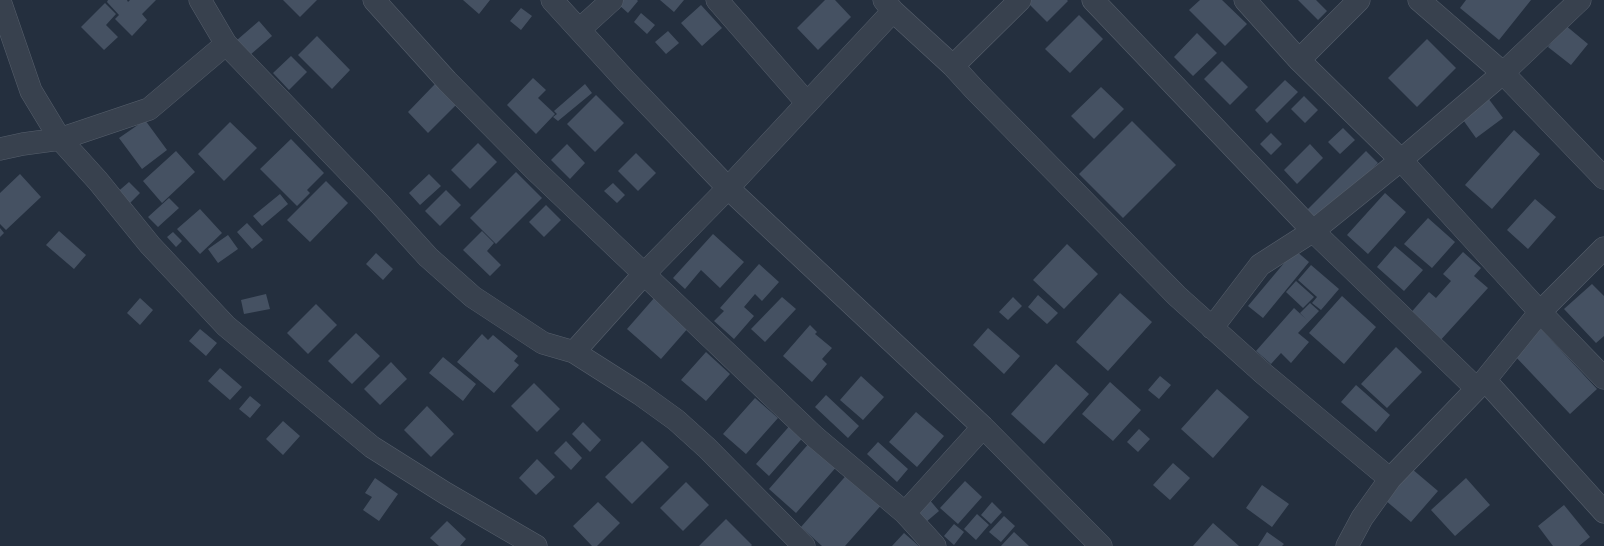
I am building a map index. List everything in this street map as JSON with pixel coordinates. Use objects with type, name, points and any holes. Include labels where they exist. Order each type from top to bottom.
[{"type":"street","points":[[200,0],[226,44],[375,198],[428,257],[473,297],[543,343],[574,352],[640,394],[676,420],[707,448],[804,546]]},
{"type":"street","points":[[374,0],[447,81],[535,170],[815,437],[905,513],[935,546]]},
{"type":"street","points":[[552,0],[625,80],[728,188],[983,427],[1101,546]]},
{"type":"street","points":[[580,30],[612,0]]},
{"type":"street","points":[[717,0],[807,103]]},
{"type":"street","points":[[953,66],[1020,0]]},
{"type":"street","points":[[1093,0],[1313,231],[1481,384],[1604,512]]},
{"type":"street","points":[[1246,0],[1299,60],[1400,160],[1540,312],[1604,378]]},
{"type":"street","points":[[1299,60],[1359,0]]},
{"type":"street","points":[[1419,0],[1503,73],[1604,178]]},
{"type":"street","points":[[1212,328],[1260,265],[1313,231],[1400,160],[1503,73],[1580,0]]},
{"type":"street","points":[[0,2],[31,91],[60,139],[98,181],[150,245],[226,326],[372,447],[445,493],[536,546]]},
{"type":"street","points":[[574,352],[644,274],[728,188],[807,103],[888,6],[953,66],[974,90],[1155,274],[1212,328],[1390,479]]},
{"type":"street","points":[[0,149],[60,139],[149,109],[226,44]]},
{"type":"street","points":[[1347,546],[1362,518],[1390,479],[1481,384],[1540,312],[1604,248]]},
{"type":"street","points":[[905,513],[983,427]]},
{"type":"building","points":[[108,0],[127,0],[128,2],[130,0],[156,0],[142,14],[147,20],[132,36],[115,19],[119,15],[107,2]]},
{"type":"building","points":[[283,0],[317,0],[300,17]]},
{"type":"building","points":[[463,0],[490,0],[479,14]]},
{"type":"building","points":[[623,0],[638,1],[628,13],[619,5]]},
{"type":"building","points":[[660,0],[684,0],[674,12]]},
{"type":"building","points":[[825,0],[835,0],[851,17],[818,50],[797,28]]},
{"type":"building","points":[[1031,0],[1068,1],[1047,22],[1028,3]]},
{"type":"building","points":[[1200,0],[1222,0],[1247,24],[1225,46],[1189,10]]},
{"type":"building","points":[[1298,0],[1316,0],[1327,11],[1318,20]]},
{"type":"building","points":[[1466,0],[1531,0],[1499,40],[1460,8]]},
{"type":"building","points":[[105,3],[116,14],[106,25],[118,37],[104,50],[81,27]]},
{"type":"building","points":[[701,5],[722,28],[702,46],[681,23]]},
{"type":"building","points":[[521,8],[532,16],[521,30],[510,21]]},
{"type":"building","points":[[641,13],[655,25],[647,34],[634,22]]},
{"type":"building","points":[[1079,15],[1103,39],[1070,73],[1045,49]]},
{"type":"building","points":[[259,21],[272,36],[250,55],[237,40]]},
{"type":"building","points":[[1565,25],[1588,44],[1571,65],[1548,47]]},
{"type":"building","points":[[668,31],[679,43],[666,54],[655,42]]},
{"type":"building","points":[[1197,33],[1217,53],[1193,76],[1174,57]]},
{"type":"building","points":[[317,36],[350,70],[332,89],[298,55]]},
{"type":"building","points":[[1427,39],[1456,68],[1417,107],[1388,78]]},
{"type":"building","points":[[291,56],[307,72],[289,90],[273,73]]},
{"type":"building","points":[[1222,61],[1248,87],[1230,105],[1204,79]]},
{"type":"building","points":[[533,78],[546,90],[538,98],[555,114],[536,134],[507,105]]},
{"type":"building","points":[[1285,80],[1298,92],[1267,123],[1255,110]]},
{"type":"building","points":[[435,84],[456,105],[428,133],[408,112]]},
{"type":"building","points":[[585,84],[592,93],[558,121],[553,117],[557,114],[554,111]]},
{"type":"building","points":[[1101,87],[1124,109],[1094,139],[1071,116]]},
{"type":"building","points":[[596,95],[624,123],[595,152],[567,124]]},
{"type":"building","points":[[1304,96],[1318,110],[1305,123],[1291,109]]},
{"type":"building","points":[[1488,98],[1503,118],[1476,138],[1461,117]]},
{"type":"building","points":[[145,120],[167,150],[142,169],[119,138]]},
{"type":"building","points":[[1132,121],[1176,165],[1123,218],[1079,174]]},
{"type":"building","points":[[230,122],[257,148],[224,181],[198,154]]},
{"type":"building","points":[[1343,128],[1355,140],[1340,154],[1328,142]]},
{"type":"building","points":[[1514,130],[1540,154],[1492,209],[1465,185]]},
{"type":"building","points":[[1271,133],[1282,144],[1271,155],[1260,144]]},
{"type":"building","points":[[291,139],[324,173],[307,190],[310,193],[297,206],[260,169]]},
{"type":"building","points":[[478,143],[497,162],[470,189],[451,170]]},
{"type":"building","points":[[567,144],[585,163],[570,179],[551,160]]},
{"type":"building","points":[[1310,144],[1323,158],[1297,184],[1284,170]]},
{"type":"building","points":[[176,151],[195,172],[162,203],[143,181]]},
{"type":"building","points":[[1366,151],[1378,163],[1317,225],[1304,213]]},
{"type":"building","points":[[636,153],[656,173],[638,191],[618,171]]},
{"type":"building","points":[[516,172],[542,198],[496,244],[470,218]]},
{"type":"building","points":[[20,174],[41,197],[6,230],[0,224],[0,193]]},
{"type":"building","points":[[429,174],[441,186],[420,205],[409,193]]},
{"type":"building","points":[[326,181],[348,203],[310,242],[287,220]]},
{"type":"building","points":[[129,182],[140,193],[126,207],[114,195]]},
{"type":"building","points":[[613,183],[625,195],[617,203],[604,191]]},
{"type":"building","points":[[446,190],[461,205],[440,226],[425,211]]},
{"type":"building","points":[[1385,193],[1406,212],[1368,254],[1347,235]]},
{"type":"building","points":[[280,194],[288,204],[262,226],[253,216]]},
{"type":"building","points":[[169,198],[179,208],[158,227],[148,217]]},
{"type":"building","points":[[1535,199],[1556,217],[1528,249],[1507,230]]},
{"type":"building","points":[[546,205],[561,220],[544,237],[529,222]]},
{"type":"building","points":[[200,209],[222,233],[200,254],[177,229]]},
{"type":"building","points":[[1428,218],[1455,242],[1432,268],[1404,244]]},
{"type":"building","points":[[247,223],[263,240],[252,249],[237,232]]},
{"type":"building","points":[[0,228],[4,233],[0,237]]},
{"type":"building","points":[[59,231],[86,255],[74,269],[46,245]]},
{"type":"building","points":[[482,231],[494,243],[487,251],[501,265],[490,276],[463,250]]},
{"type":"building","points":[[173,232],[182,241],[176,247],[167,237]]},
{"type":"building","points":[[713,234],[744,262],[720,288],[701,270],[685,289],[673,278]]},
{"type":"building","points":[[228,235],[238,249],[218,263],[208,249]]},
{"type":"building","points":[[1067,244],[1098,274],[1064,309],[1033,280]]},
{"type":"building","points":[[1395,246],[1423,270],[1404,291],[1377,267]]},
{"type":"building","points":[[1295,250],[1309,262],[1263,318],[1248,306]]},
{"type":"building","points":[[1463,252],[1481,268],[1474,276],[1488,288],[1438,343],[1408,316],[1429,292],[1436,298],[1451,281],[1443,274]]},
{"type":"building","points":[[376,253],[393,269],[383,280],[366,264]]},
{"type":"building","points":[[759,264],[779,282],[762,301],[755,294],[744,307],[754,316],[734,339],[714,321],[724,311],[720,308]]},
{"type":"building","points":[[1311,265],[1339,289],[1321,310],[1312,303],[1317,297],[1298,280]]},
{"type":"building","points":[[1296,281],[1314,297],[1303,308],[1286,292]]},
{"type":"building","points":[[1592,284],[1604,296],[1604,336],[1596,343],[1564,309]]},
{"type":"building","points":[[1120,293],[1152,322],[1108,371],[1076,342]]},
{"type":"building","points":[[266,294],[270,309],[244,314],[241,300]]},
{"type":"building","points":[[1038,295],[1058,313],[1047,324],[1028,307]]},
{"type":"building","points":[[1342,296],[1376,327],[1344,364],[1309,333]]},
{"type":"building","points":[[655,297],[689,327],[661,359],[627,329]]},
{"type":"building","points":[[782,297],[796,309],[765,342],[751,329]]},
{"type":"building","points":[[1013,297],[1022,306],[1008,320],[999,312]]},
{"type":"building","points":[[140,298],[153,310],[140,325],[127,313]]},
{"type":"building","points":[[1310,303],[1319,311],[1298,333],[1309,342],[1291,363],[1281,353],[1271,364],[1256,351],[1294,308],[1307,320],[1300,313]]},
{"type":"building","points":[[316,304],[337,325],[308,354],[287,333]]},
{"type":"building","points":[[810,325],[817,332],[815,334],[832,348],[822,359],[827,364],[812,382],[783,356]]},
{"type":"building","points":[[988,328],[1020,356],[1004,374],[973,345]]},
{"type":"building","points":[[200,329],[217,343],[206,356],[189,341]]},
{"type":"building","points":[[1541,329],[1597,389],[1570,414],[1514,355]]},
{"type":"building","points":[[356,333],[380,356],[352,384],[328,361]]},
{"type":"building","points":[[482,334],[488,340],[493,335],[518,356],[514,361],[519,365],[494,393],[457,362]]},
{"type":"building","points":[[1396,347],[1422,372],[1387,408],[1361,384]]},
{"type":"building","points":[[706,352],[730,374],[706,401],[681,380]]},
{"type":"building","points":[[443,357],[476,384],[463,401],[429,373]]},
{"type":"building","points":[[391,362],[407,379],[380,405],[364,389]]},
{"type":"building","points":[[1056,364],[1089,394],[1044,444],[1011,414]]},
{"type":"building","points":[[220,368],[242,387],[230,400],[208,381]]},
{"type":"building","points":[[861,376],[884,397],[863,420],[840,400]]},
{"type":"building","points":[[1160,376],[1171,385],[1159,399],[1148,390]]},
{"type":"building","points":[[1110,382],[1141,410],[1113,441],[1082,414]]},
{"type":"building","points":[[534,383],[560,409],[537,432],[511,406]]},
{"type":"building","points":[[1356,385],[1390,415],[1376,432],[1341,402]]},
{"type":"building","points":[[1217,389],[1249,417],[1213,458],[1181,429]]},
{"type":"building","points":[[826,395],[859,426],[848,438],[815,407]]},
{"type":"building","points":[[250,396],[261,405],[250,418],[239,409]]},
{"type":"building","points":[[755,398],[778,418],[746,454],[723,434]]},
{"type":"building","points":[[427,406],[454,434],[431,457],[404,430]]},
{"type":"building","points":[[916,412],[944,436],[917,467],[889,442]]},
{"type":"building","points":[[283,421],[300,436],[283,455],[266,439]]},
{"type":"building","points":[[583,422],[601,440],[590,452],[572,434]]},
{"type":"building","points":[[793,422],[806,434],[769,476],[756,464]]},
{"type":"building","points":[[1139,429],[1150,439],[1138,452],[1127,442]]},
{"type":"building","points":[[566,441],[582,458],[571,470],[554,453]]},
{"type":"building","points":[[642,441],[669,467],[632,504],[605,477]]},
{"type":"building","points":[[811,441],[838,465],[796,513],[769,489]]},
{"type":"building","points":[[878,442],[908,469],[897,482],[867,454]]},
{"type":"building","points":[[537,459],[555,477],[536,495],[519,478]]},
{"type":"building","points":[[1173,463],[1190,478],[1170,500],[1153,485]]},
{"type":"building","points":[[1412,469],[1438,491],[1411,522],[1385,500]]},
{"type":"building","points":[[850,471],[884,502],[845,546],[822,546],[801,527]]},
{"type":"building","points":[[375,478],[398,494],[379,521],[363,510],[372,497],[365,493]]},
{"type":"building","points":[[1466,478],[1490,505],[1455,536],[1431,510]]},
{"type":"building","points":[[965,481],[982,497],[958,524],[940,508]]},
{"type":"building","points":[[686,482],[709,505],[683,531],[660,508]]},
{"type":"building","points":[[1262,485],[1289,504],[1272,527],[1246,508]]},
{"type":"building","points":[[928,498],[939,511],[926,522],[915,509]]},
{"type":"building","points":[[598,502],[620,523],[597,546],[592,546],[573,526]]},
{"type":"building","points":[[992,502],[1002,512],[991,524],[981,515]]},
{"type":"building","points":[[1564,505],[1590,537],[1579,546],[1553,546],[1538,526]]},
{"type":"building","points":[[977,514],[989,525],[976,540],[964,529]]},
{"type":"building","points":[[1004,516],[1015,526],[1001,542],[989,532]]},
{"type":"building","points":[[726,519],[752,545],[751,546],[699,546]]},
{"type":"building","points":[[447,521],[466,539],[460,546],[439,546],[430,538]]},
{"type":"building","points":[[1213,523],[1239,546],[1193,546]]},
{"type":"building","points":[[954,524],[964,532],[954,545],[944,536]]},
{"type":"building","points":[[1014,532],[1029,546],[1001,546]]},
{"type":"building","points":[[1267,532],[1284,544],[1282,546],[1258,546]]},
{"type":"building","points":[[904,533],[919,546],[892,546]]}]
